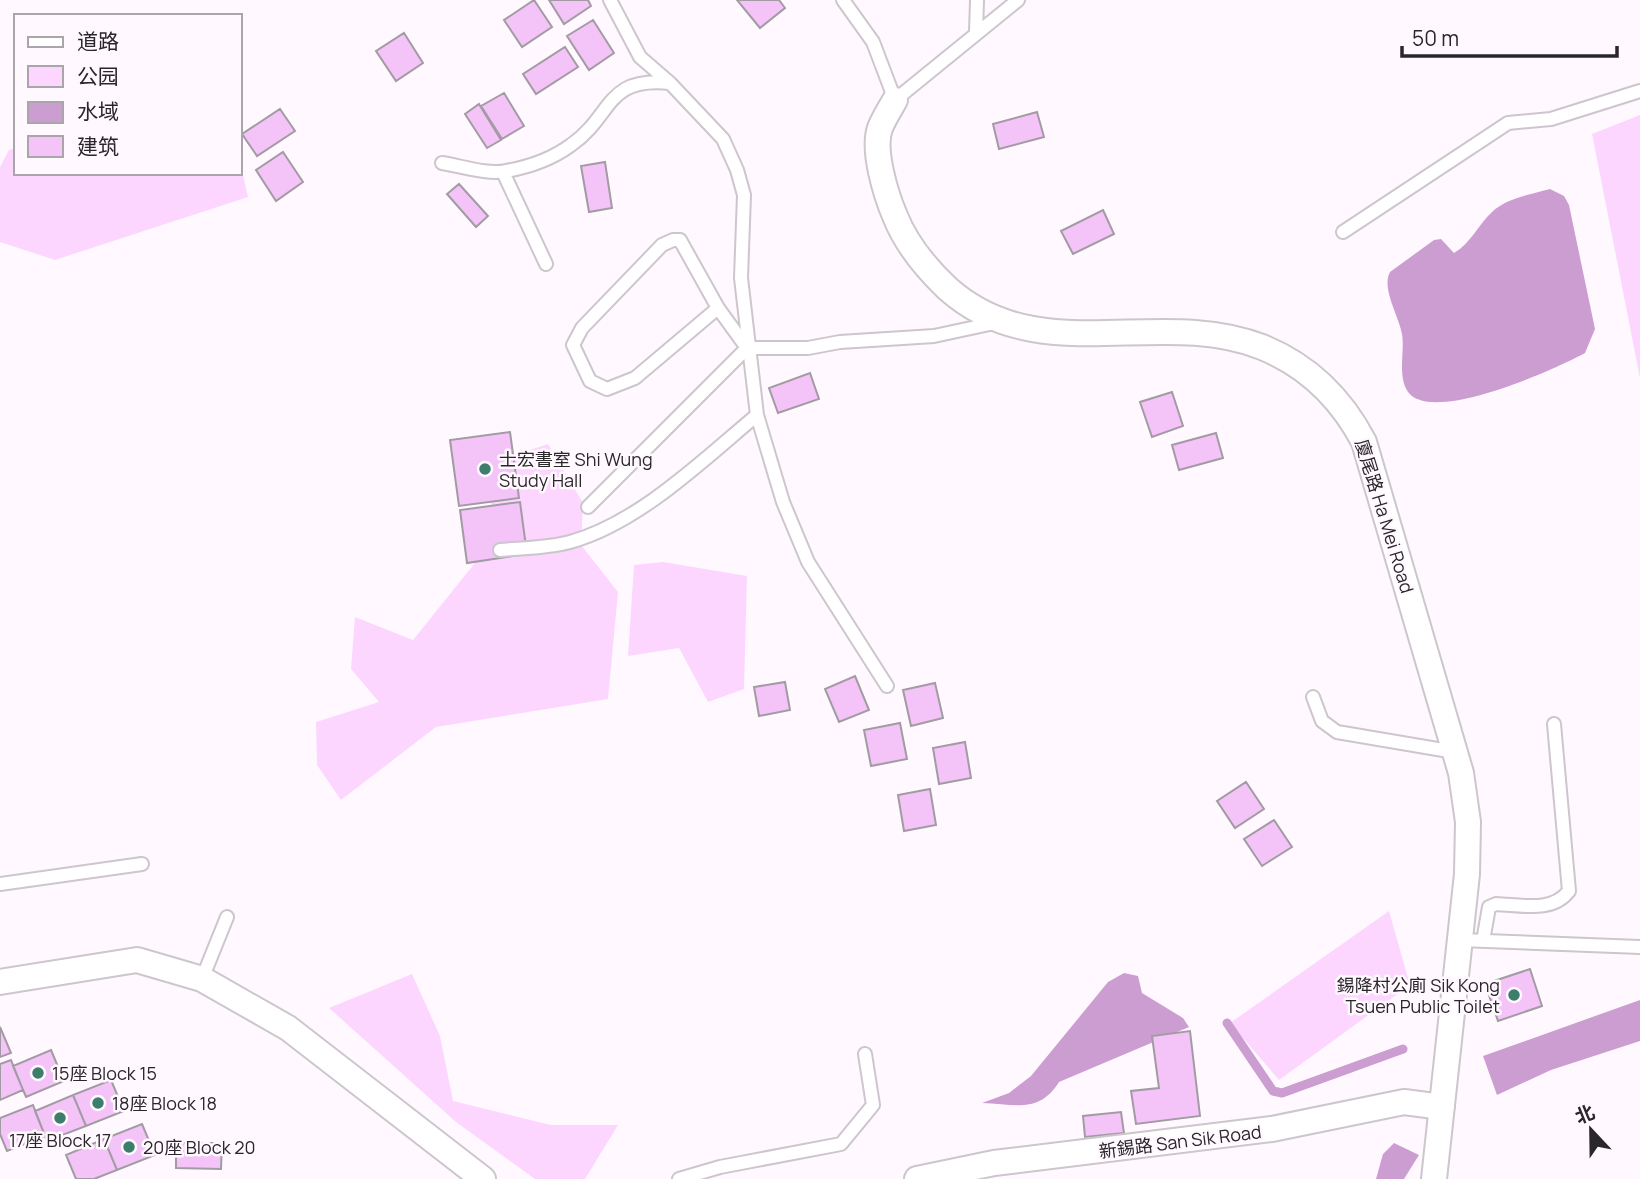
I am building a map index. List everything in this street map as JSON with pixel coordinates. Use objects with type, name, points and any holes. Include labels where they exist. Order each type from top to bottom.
[{"type":"street","name":"廈尾路 Ha Mei Road","points":[[895,100],[879,130],[885,189],[900,228],[939,280],[975,310],[999,322],[1052,332],[1186,333],[1261,346],[1299,365],[1330,391],[1354,424],[1370,458],[1455,752],[1468,822],[1472,940],[1442,1107],[1434,1179]]},
{"type":"street","points":[[0,982],[137,960],[202,979],[288,1028],[369,1088],[477,1178]]},
{"type":"street","name":"新錫路 San Sik Road","points":[[917,1179],[995,1163],[1272,1129],[1404,1102],[1442,1107]]},
{"type":"lane","points":[[610,0],[640,57],[670,83],[723,139],[737,170],[744,195],[741,278],[747,348],[757,415],[783,502],[808,562],[887,686]]},
{"type":"lane","points":[[843,0],[873,42],[895,100],[1018,0]]},
{"type":"lane","points":[[976,33],[977,0]]},
{"type":"lane","points":[[442,163],[503,172],[542,162],[573,144],[616,95],[629,87],[648,81],[670,83]]},
{"type":"lane","points":[[1343,232],[1508,123],[1564,115],[1640,90]]},
{"type":"lane","points":[[503,172],[546,264]]},
{"type":"lane","points":[[718,308],[635,378],[607,389],[590,381],[573,345],[582,328],[662,245],[680,240],[718,308],[747,348]]},
{"type":"lane","points":[[588,507],[747,348],[808,348],[840,342],[934,336],[999,322]]},
{"type":"lane","points":[[500,550],[569,542],[596,532],[666,492],[757,415]]},
{"type":"lane","points":[[1313,697],[1322,721],[1337,732],[1455,752]]},
{"type":"lane","points":[[1554,724],[1569,891],[1561,901],[1546,906],[1496,904],[1489,907],[1472,940],[1640,947]]},
{"type":"lane","points":[[0,884],[142,864]]},
{"type":"lane","points":[[202,979],[227,917]]},
{"type":"lane","points":[[679,1179],[720,1167],[841,1144],[873,1105],[865,1054]]},
{"type":"green space","points":[[1640,115],[1640,378],[1592,134]]},
{"type":"green space","points":[[14,149],[14,175],[242,175],[242,171],[248,197],[55,260],[0,242],[0,167],[9,150]]},
{"type":"green space","points":[[548,444],[583,503],[581,545],[618,592],[608,699],[436,727],[341,800],[317,765],[316,722],[379,702],[351,669],[355,617],[413,640],[499,533],[481,466]]},
{"type":"green space","points":[[663,562],[747,576],[744,689],[708,702],[679,648],[628,656],[634,565]]},
{"type":"green space","points":[[1389,911],[1410,985],[1279,1080],[1230,1023]]},
{"type":"green space","points":[[412,974],[440,1036],[453,1101],[551,1125],[618,1125],[585,1179],[535,1179],[456,1122],[329,1008]]},
{"type":"water","points":[[1550,189],[1564,196],[1569,205],[1595,329],[1585,353],[1523,381],[1467,398],[1442,402],[1421,400],[1408,392],[1402,371],[1402,334],[1388,286],[1390,272],[1434,240],[1441,239],[1454,253],[1487,217],[1504,203]]},
{"type":"water","points":[[1124,973],[1138,976],[1142,993],[1183,1018],[1189,1027],[1059,1082],[1043,1099],[1035,1103],[982,1103],[1009,1093],[1031,1076],[1108,982]]},
{"type":"water","points":[[1640,1000],[1640,1041],[1551,1070],[1497,1095],[1483,1056]]},
{"type":"water","points":[[1394,1143],[1419,1155],[1404,1179],[1376,1179],[1383,1154]]},
{"type":"building","points":[[534,0],[552,27],[522,47],[504,20]]},
{"type":"building","points":[[549,0],[588,0],[591,6],[564,24]]},
{"type":"building","points":[[737,0],[779,0],[785,8],[760,28]]},
{"type":"building","points":[[593,20],[614,53],[589,70],[567,36]]},
{"type":"building","points":[[404,33],[423,63],[396,81],[376,51]]},
{"type":"building","points":[[565,47],[578,67],[536,94],[523,74]]},
{"type":"building","points":[[504,93],[524,126],[502,139],[481,106]]},
{"type":"building","points":[[479,104],[501,140],[487,148],[465,114]]},
{"type":"building","points":[[280,109],[295,131],[257,156],[242,134]]},
{"type":"building","points":[[1037,112],[1044,137],[999,149],[993,124]]},
{"type":"building","points":[[283,152],[303,182],[276,201],[256,170]]},
{"type":"building","points":[[605,162],[612,208],[589,212],[581,166]]},
{"type":"building","points":[[459,184],[488,216],[476,227],[447,194]]},
{"type":"building","points":[[1103,210],[1114,234],[1073,254],[1061,231]]},
{"type":"building","points":[[810,373],[819,399],[778,413],[769,388]]},
{"type":"building","points":[[1172,392],[1183,426],[1152,437],[1140,402]]},
{"type":"building","name":"士宏書室 Shi Wung Study Hall","points":[[510,432],[519,498],[459,506],[450,440]]},
{"type":"building","points":[[1216,433],[1223,458],[1179,470],[1172,445]]},
{"type":"building","points":[[520,502],[527,554],[467,563],[460,510]]},
{"type":"building","points":[[855,676],[869,710],[839,722],[825,689]]},
{"type":"building","points":[[785,682],[790,710],[759,716],[754,687]]},
{"type":"building","points":[[935,683],[943,718],[911,726],[903,690]]},
{"type":"building","points":[[900,723],[907,759],[871,766],[864,730]]},
{"type":"building","points":[[965,742],[971,778],[939,784],[933,748]]},
{"type":"building","points":[[1246,782],[1264,809],[1235,828],[1217,801]]},
{"type":"building","points":[[930,789],[936,825],[904,831],[898,795]]},
{"type":"building","points":[[1274,820],[1292,847],[1262,866],[1244,839]]},
{"type":"building","name":"錫降村公廁 Sik Kong Tsuen Public Toilet","points":[[1530,969],[1542,1006],[1498,1021],[1485,984]]},
{"type":"building","points":[[0,1027],[11,1053],[0,1057]]},
{"type":"building","points":[[1190,1031],[1200,1116],[1136,1124],[1131,1091],[1159,1088],[1152,1036]]},
{"type":"building","name":"15座 Block 15","points":[[51,1050],[64,1081],[26,1097],[13,1066]]},
{"type":"building","points":[[11,1060],[23,1090],[0,1100],[0,1064]]},
{"type":"building","name":"18座 Block 18","points":[[111,1080],[124,1111],[86,1126],[73,1095]]},
{"type":"building","name":"17座 Block 17","points":[[73,1095],[86,1126],[47,1141],[35,1111]]},
{"type":"building","points":[[33,1105],[45,1136],[7,1151],[0,1134],[0,1118]]},
{"type":"building","points":[[1121,1112],[1124,1133],[1085,1137],[1083,1116]]},
{"type":"building","name":"20座 Block 20","points":[[142,1124],[155,1155],[117,1170],[104,1139]]},
{"type":"building","points":[[104,1139],[117,1170],[94,1179],[76,1179],[66,1155]]},
{"type":"building","points":[[176,1143],[222,1143],[221,1169],[176,1168]]},
{"type":"waterway","points":[[1227,1023],[1273,1091],[1282,1093],[1403,1049]]},
{"type":"place","name":"士宏書室 Shi Wung Study Hall","points":[[485,469]]},
{"type":"place","name":"錫降村公廁 Sik Kong Tsuen Public Toilet","points":[[1514,995]]},
{"type":"place","name":"15座 Block 15","points":[[38,1073]]},
{"type":"place","name":"18座 Block 18","points":[[98,1103]]},
{"type":"place","name":"17座 Block 17","points":[[60,1118]]},
{"type":"place","name":"20座 Block 20","points":[[129,1147]]}]
